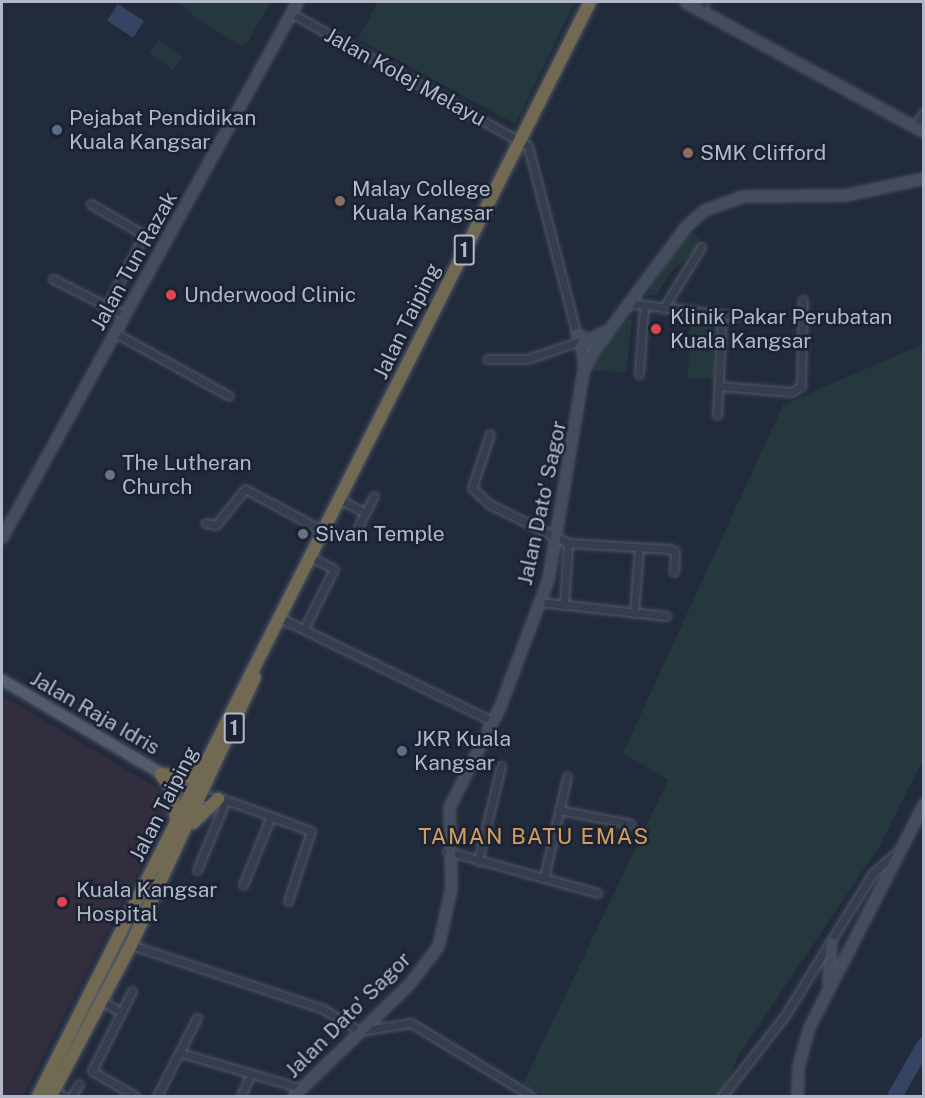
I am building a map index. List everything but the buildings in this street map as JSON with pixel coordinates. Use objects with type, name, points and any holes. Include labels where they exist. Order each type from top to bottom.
[{"type":"highway","name":"Jalan Taiping","points":[[56,1095],[185,832],[202,770],[282,619],[518,140],[590,2]]},
{"type":"highway","name":"Jalan Taiping","points":[[38,1096],[176,821],[196,794],[261,658]]},
{"type":"highway","points":[[161,774],[186,777],[202,770]]},
{"type":"highway","points":[[161,774],[171,790],[176,821]]},
{"type":"highway","points":[[185,832],[222,800]]},
{"type":"highway","points":[[74,1028],[103,1002]]},
{"type":"main road","name":"Jalan Tun Razak","points":[[2,537],[297,2]]},
{"type":"main road","points":[[685,2],[702,6],[919,130]]},
{"type":"main road","name":"Jalan Dato' Sagor","points":[[293,1096],[359,1031],[438,946],[449,910],[447,851],[453,791],[492,721],[540,602],[557,535],[586,364],[584,344],[609,329],[685,227],[728,200],[871,192],[924,178]]},
{"type":"main road","points":[[586,364],[584,344],[609,329]]},
{"type":"main road","name":"Jalan Raja Idris","points":[[2,680],[196,794]]},
{"type":"main road","points":[[797,1096],[801,1046],[828,987],[924,803]]},
{"type":"main road","points":[[828,987],[831,942]]},
{"type":"street","name":"Jalan Kolej Melayu","points":[[291,13],[518,140]]},
{"type":"street","points":[[919,130],[924,112]]},
{"type":"street","points":[[488,359],[526,359],[584,344],[533,156],[518,140]]},
{"type":"street","points":[[91,204],[144,235],[107,306]]},
{"type":"street","points":[[663,309],[701,247]]},
{"type":"street","points":[[53,279],[124,315]]},
{"type":"street","points":[[719,386],[791,392],[801,386],[803,300]]},
{"type":"street","points":[[628,303],[644,308],[736,316]]},
{"type":"street","points":[[639,374],[644,308]]},
{"type":"street","points":[[717,415],[722,315]]},
{"type":"street","points":[[115,333],[229,396]]},
{"type":"street","points":[[490,434],[473,479],[477,496],[557,535],[568,543],[675,551],[674,572]]},
{"type":"street","points":[[205,523],[216,525],[244,489],[325,532]]},
{"type":"street","points":[[358,527],[375,496]]},
{"type":"street","points":[[341,500],[365,513]]},
{"type":"street","points":[[564,605],[568,543]]},
{"type":"street","points":[[634,613],[639,548]]},
{"type":"street","points":[[304,629],[334,569],[312,558]]},
{"type":"street","points":[[540,602],[666,616]]},
{"type":"street","points":[[282,619],[492,721]]},
{"type":"street","points":[[478,861],[501,766]]},
{"type":"street","points":[[544,878],[567,777]]},
{"type":"street","points":[[196,794],[272,816],[313,836],[288,901]]},
{"type":"street","points":[[197,870],[222,800]]},
{"type":"street","points":[[559,810],[631,824]]},
{"type":"street","points":[[243,885],[272,816]]},
{"type":"street","points":[[447,851],[597,893]]},
{"type":"street","points":[[723,1096],[784,1017],[873,873],[897,852]]},
{"type":"street","points":[[131,945],[323,1009],[359,1031],[411,1023],[531,1096]]},
{"type":"street","points":[[132,992],[92,1071],[135,1096]]},
{"type":"street","points":[[103,1002],[121,1012]]},
{"type":"street","points":[[157,1096],[197,1018]]},
{"type":"street","points":[[181,1053],[300,1088]]},
{"type":"street","points":[[241,1096],[251,1074]]},
{"type":"street","points":[[72,1096],[79,1084]]},
{"type":"shaded area","name":"Kuala Kangsar Hospital","points":[[2,695],[162,791],[167,816],[23,1096],[2,1094]]},
{"type":"green space","points":[[180,2],[271,2],[247,43],[240,45],[198,20]]},
{"type":"green space","points":[[378,2],[575,2],[515,124],[358,39]]},
{"type":"green space","points":[[159,40],[182,57],[173,70],[150,53]]},
{"type":"green space","points":[[687,232],[694,233],[703,245],[671,271],[657,295],[646,296]]},
{"type":"green space","points":[[628,319],[632,320],[626,372],[593,371],[606,344]]},
{"type":"green space","points":[[690,320],[716,321],[714,379],[688,378]]},
{"type":"green space","points":[[923,344],[923,760],[880,845],[739,1055],[721,1096],[544,1096],[523,1084],[668,780],[623,753],[783,405]]},
{"type":"water","points":[[118,4],[144,21],[133,38],[107,21]]},
{"type":"waterway","points":[[894,1096],[924,1044]]},
{"type":"place","name":"Pejabat Pendidikan Kuala Kangsar","points":[[57,130]]},
{"type":"place","name":"SMK Clifford","points":[[688,153]]},
{"type":"place","name":"Malay College Kuala Kangsar","points":[[340,201]]},
{"type":"place","name":"Underwood Clinic","points":[[171,295]]},
{"type":"place","name":"Klinik Pakar Perubatan Kuala Kangsar","points":[[656,329]]},
{"type":"place","name":"The Lutheran Church","points":[[110,475]]},
{"type":"place","name":"Sivan Temple","points":[[303,534]]},
{"type":"place","name":"JKR Kuala Kangsar","points":[[402,751]]},
{"type":"place","name":"Kuala Kangsar Hospital","points":[[62,902]]},
{"type":"district","name":"TAMAN BATU EMAS","points":[[534,837]]}]
